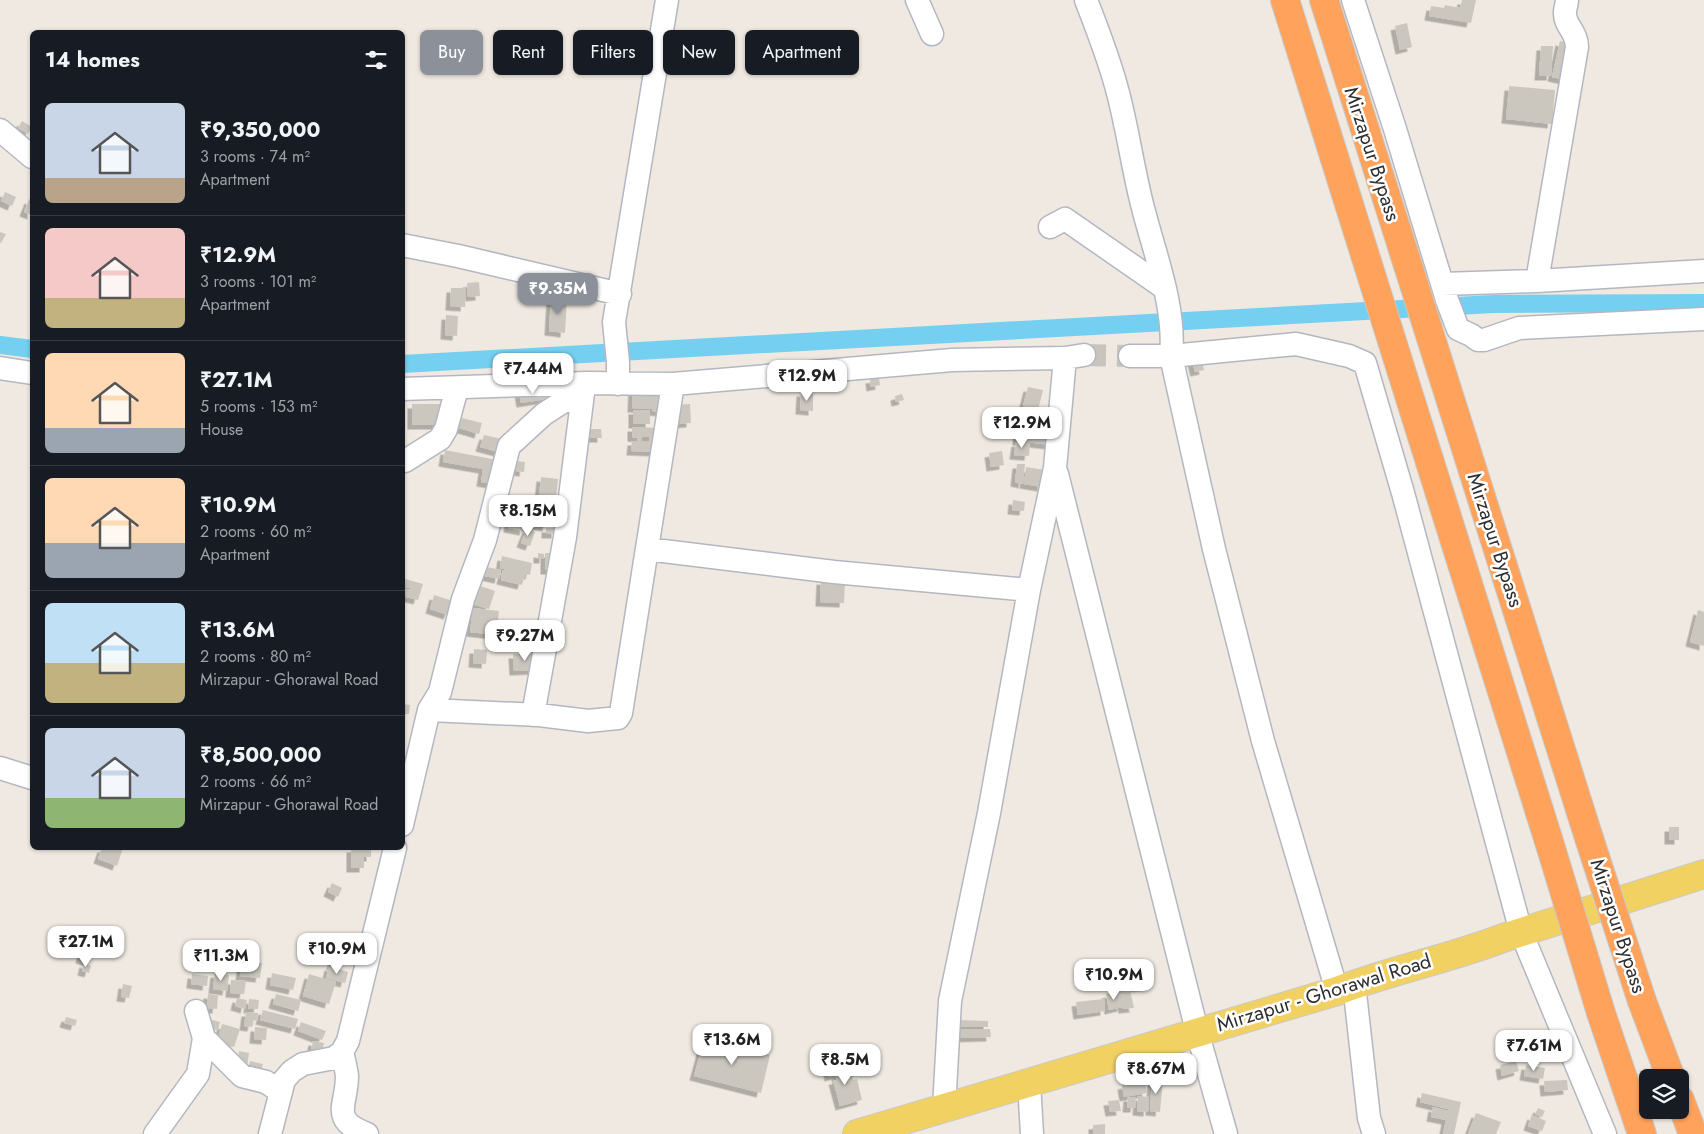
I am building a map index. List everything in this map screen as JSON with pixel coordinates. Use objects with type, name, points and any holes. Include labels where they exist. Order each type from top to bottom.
[{"type":"highway","name":"Mirzapur Bypass","points":[[1285,0],[1601,1013],[1642,1134]]},
{"type":"highway","name":"Mirzapur Bypass","points":[[1324,0],[1589,838],[1642,1001],[1668,1069]]},
{"type":"highway","points":[[1687,1119],[1693,1134]]},
{"type":"main road","name":"Mirzapur - Ghorawal Road","points":[[857,1134],[1376,976],[1479,947],[1704,874]]},
{"type":"street","points":[[618,384],[614,322],[667,0]]},
{"type":"street","points":[[917,0],[932,34]]},
{"type":"street","points":[[1086,0],[1108,56],[1118,91],[1142,206],[1169,311],[1172,347],[1214,549],[1258,722],[1345,987],[1369,1118],[1374,1134]]},
{"type":"street","points":[[1353,0],[1395,128],[1444,292],[1458,330],[1478,340],[1492,338],[1519,328],[1704,319]]},
{"type":"street","points":[[1537,281],[1577,47],[1576,35],[1565,19],[1567,0]]},
{"type":"street","points":[[0,130],[30,155]]},
{"type":"street","points":[[1050,227],[1065,219],[1163,287]]},
{"type":"street","points":[[405,246],[620,294]]},
{"type":"street","points":[[1444,292],[1537,281],[1704,271]]},
{"type":"street","points":[[1130,356],[1172,347],[1296,344],[1349,356],[1365,363],[1403,493],[1521,932],[1605,1134]]},
{"type":"street","points":[[405,389],[585,388],[618,384],[673,384],[952,360],[1075,357],[1055,468],[1029,590],[989,813],[950,1001],[944,1108]]},
{"type":"street","points":[[0,368],[30,373]]},
{"type":"street","points":[[429,710],[533,715],[588,721],[618,718],[621,713],[673,384]]},
{"type":"street","points":[[405,461],[440,439],[446,429],[457,388]]},
{"type":"street","points":[[405,812],[429,710],[440,692],[463,599],[485,540],[509,446],[544,414],[585,388]]},
{"type":"street","points":[[533,715],[565,537],[585,388]]},
{"type":"street","points":[[1055,468],[1197,1031],[1226,1134]]},
{"type":"street","points":[[647,549],[834,572],[1029,590]]},
{"type":"street","points":[[0,768],[30,777]]},
{"type":"street","points":[[270,1134],[284,1080],[303,1064],[334,1058],[342,1052],[348,1041],[395,850]]},
{"type":"street","points":[[154,1134],[198,1074],[204,1038],[196,1011]]},
{"type":"street","points":[[204,1038],[242,1076],[266,1082],[281,1092]]},
{"type":"street","points":[[342,1052],[347,1075],[342,1109],[344,1118],[348,1124],[367,1134]]},
{"type":"street","points":[[1029,1083],[1032,1134]]},
{"type":"building","points":[[1462,0],[1476,0],[1471,23],[1429,16],[1431,6],[1444,8],[1445,5],[1460,8]]},
{"type":"building","points":[[1407,23],[1412,47],[1400,50],[1395,26]]},
{"type":"building","points":[[1560,41],[1573,44],[1566,80],[1552,77]]},
{"type":"building","points":[[1541,46],[1553,46],[1551,76],[1539,76]]},
{"type":"building","points":[[1509,86],[1555,90],[1552,124],[1506,119]]},
{"type":"building","points":[[22,121],[30,126],[30,130],[28,134],[18,128]]},
{"type":"building","points":[[5,192],[16,197],[12,206],[1,201]]},
{"type":"building","points":[[29,199],[30,214],[24,212]]},
{"type":"building","points":[[0,232],[6,234],[1,243],[0,243]]},
{"type":"building","points":[[479,282],[480,296],[468,297],[467,283]]},
{"type":"building","points":[[451,288],[466,288],[465,307],[450,306]]},
{"type":"building","points":[[551,297],[567,299],[565,333],[549,331]]},
{"type":"building","points":[[446,315],[458,316],[457,336],[445,335]]},
{"type":"building","points":[[1201,357],[1204,370],[1195,372],[1192,360]]},
{"type":"building","points":[[879,378],[880,385],[871,387],[870,379]]},
{"type":"building","points":[[633,386],[664,387],[663,397],[658,397],[658,403],[663,403],[663,412],[652,411],[652,409],[632,408]]},
{"type":"building","points":[[545,387],[547,399],[521,403],[519,391]]},
{"type":"building","points":[[1028,387],[1043,390],[1038,410],[1023,406]]},
{"type":"building","points":[[801,392],[813,393],[813,411],[800,410]]},
{"type":"building","points":[[902,394],[904,400],[896,402],[895,396]]},
{"type":"building","points":[[412,404],[441,404],[441,425],[412,425]]},
{"type":"building","points":[[690,404],[691,423],[675,424],[674,405]]},
{"type":"building","points":[[633,410],[650,410],[650,424],[633,424]]},
{"type":"building","points":[[462,418],[482,423],[479,434],[459,428]]},
{"type":"building","points":[[1018,425],[1052,428],[1051,445],[1017,441]]},
{"type":"building","points":[[632,427],[662,428],[661,452],[631,451],[632,441],[637,441],[638,438],[632,437]],"holes":[[[642,437],[649,437],[649,441],[642,441]]]},
{"type":"building","points":[[586,429],[601,429],[602,438],[587,438]]},
{"type":"building","points":[[484,435],[502,439],[499,452],[480,447]]},
{"type":"building","points":[[1016,442],[1030,444],[1029,456],[1014,455]]},
{"type":"building","points":[[445,450],[497,460],[492,484],[481,482],[483,469],[443,462]]},
{"type":"building","points":[[1002,451],[1004,465],[991,467],[989,453]]},
{"type":"building","points":[[508,460],[525,462],[524,472],[507,470]]},
{"type":"building","points":[[1017,464],[1025,464],[1023,484],[1015,482]]},
{"type":"building","points":[[1026,467],[1044,470],[1042,487],[1024,484]]},
{"type":"building","points":[[541,477],[558,479],[556,499],[539,496]]},
{"type":"building","points":[[1013,500],[1025,502],[1024,511],[1012,510]]},
{"type":"building","points":[[529,504],[565,510],[564,519],[528,513]]},
{"type":"building","points":[[511,509],[527,512],[524,531],[508,528]]},
{"type":"building","points":[[528,514],[548,517],[547,527],[535,525],[534,528],[526,527]]},
{"type":"building","points":[[527,528],[535,532],[530,546],[521,543]]},
{"type":"building","points":[[546,528],[556,528],[556,534],[546,534]]},
{"type":"building","points":[[538,553],[544,554],[544,559],[538,559]]},
{"type":"building","points":[[545,553],[555,553],[555,570],[545,570]]},
{"type":"building","points":[[502,556],[532,563],[530,575],[525,574],[522,585],[501,580],[503,570],[512,571],[500,568]]},
{"type":"building","points":[[482,566],[501,570],[499,579],[480,575]]},
{"type":"building","points":[[405,579],[423,584],[418,600],[405,597],[405,589],[410,590],[410,588],[405,587]]},
{"type":"building","points":[[821,580],[845,582],[844,603],[820,602]]},
{"type":"building","points":[[475,584],[495,591],[489,609],[469,603]]},
{"type":"building","points":[[434,595],[453,601],[448,615],[430,609]]},
{"type":"building","points":[[473,608],[499,611],[496,635],[470,632]]},
{"type":"building","points":[[1698,610],[1704,612],[1704,646],[1690,642]]},
{"type":"building","points":[[474,649],[487,650],[486,664],[473,663]]},
{"type":"building","points":[[513,654],[537,654],[537,670],[514,671]]},
{"type":"building","points":[[405,704],[410,705],[409,714],[405,714]]},
{"type":"building","points":[[1669,827],[1679,827],[1679,840],[1669,840]]},
{"type":"building","points":[[101,850],[122,850],[117,866],[98,859]]},
{"type":"building","points":[[351,850],[371,850],[371,857],[364,857],[364,868],[351,868]]},
{"type":"building","points":[[332,883],[342,888],[338,897],[328,892]]},
{"type":"building","points":[[83,948],[93,951],[90,962],[80,959]]},
{"type":"building","points":[[333,957],[341,958],[339,968],[331,966]]},
{"type":"building","points":[[242,961],[262,963],[260,978],[240,976]]},
{"type":"building","points":[[84,963],[91,966],[89,973],[82,971]]},
{"type":"building","points":[[329,966],[348,972],[345,983],[326,978]]},
{"type":"building","points":[[1119,971],[1129,971],[1131,989],[1120,990]]},
{"type":"building","points":[[215,973],[229,975],[227,991],[213,989]]},
{"type":"building","points":[[272,973],[296,978],[293,990],[270,985]]},
{"type":"building","points":[[1148,973],[1150,986],[1132,988],[1131,975]]},
{"type":"building","points":[[192,974],[208,976],[207,986],[191,984]]},
{"type":"building","points":[[309,974],[336,982],[329,1004],[303,996]]},
{"type":"building","points":[[231,980],[246,981],[244,994],[230,993]]},
{"type":"building","points":[[123,984],[132,986],[129,998],[121,997]]},
{"type":"building","points":[[1130,990],[1134,1008],[1123,1009],[1120,992]]},
{"type":"building","points":[[1119,992],[1122,1007],[1109,1010],[1106,994]]},
{"type":"building","points":[[208,994],[218,995],[217,1009],[207,1008]]},
{"type":"building","points":[[276,994],[301,1000],[298,1011],[273,1004]]},
{"type":"building","points":[[237,998],[247,1000],[245,1009],[235,1006]]},
{"type":"building","points":[[249,999],[259,1000],[258,1009],[248,1009]]},
{"type":"building","points":[[1104,999],[1105,1011],[1078,1015],[1076,1002]]},
{"type":"building","points":[[263,1010],[298,1019],[295,1029],[260,1020]]},
{"type":"building","points":[[246,1012],[258,1013],[257,1021],[253,1020],[252,1027],[244,1026]]},
{"type":"building","points":[[66,1017],[77,1020],[75,1026],[64,1023]]},
{"type":"building","points":[[205,1018],[220,1022],[218,1030],[203,1027]]},
{"type":"building","points":[[955,1020],[988,1021],[988,1027],[955,1027]]},
{"type":"building","points":[[301,1022],[326,1031],[322,1040],[298,1031]]},
{"type":"building","points":[[222,1024],[240,1029],[234,1047],[217,1042]]},
{"type":"building","points":[[255,1027],[267,1028],[266,1040],[254,1039]]},
{"type":"building","points":[[990,1029],[991,1037],[954,1038],[954,1030]]},
{"type":"building","points":[[704,1039],[770,1055],[761,1093],[694,1076]]},
{"type":"building","points":[[313,1041],[324,1043],[321,1058],[310,1056]]},
{"type":"building","points":[[239,1051],[249,1053],[247,1067],[237,1065]]},
{"type":"building","points":[[250,1061],[263,1064],[259,1078],[246,1075]]},
{"type":"building","points":[[1516,1061],[1519,1071],[1502,1076],[1500,1065]]},
{"type":"building","points":[[835,1064],[836,1068],[851,1071],[853,1080],[857,1079],[862,1100],[840,1106],[833,1080],[837,1080],[836,1075],[829,1077],[827,1065]]},
{"type":"building","points":[[1526,1065],[1545,1068],[1543,1079],[1524,1076]]},
{"type":"building","points":[[1152,1078],[1163,1079],[1160,1112],[1150,1111]]},
{"type":"building","points":[[1567,1080],[1568,1090],[1545,1092],[1544,1081]]},
{"type":"building","points":[[1145,1081],[1147,1093],[1124,1097],[1122,1085]]},
{"type":"building","points":[[1422,1093],[1461,1102],[1454,1134],[1443,1134],[1446,1120],[1431,1117],[1433,1107],[1448,1111],[1448,1109],[1420,1102]]},
{"type":"building","points":[[1138,1096],[1149,1097],[1148,1112],[1137,1111]]},
{"type":"building","points":[[1128,1097],[1136,1097],[1135,1108],[1127,1108]]},
{"type":"building","points":[[1119,1100],[1121,1111],[1110,1112],[1108,1101]]},
{"type":"building","points":[[1538,1108],[1545,1111],[1542,1117],[1535,1114]]},
{"type":"building","points":[[1476,1113],[1501,1122],[1496,1134],[1468,1134]]},
{"type":"building","points":[[1532,1115],[1546,1121],[1542,1131],[1528,1126]]},
{"type":"building","points":[[1105,1124],[1105,1134],[1093,1134],[1093,1125]]},
{"type":"waterway","points":[[405,364],[1493,304],[1704,303]]},
{"type":"waterway","points":[[0,345],[30,349]]},
{"type":"tunnel","points":[[1084,355],[1130,356]]}]
